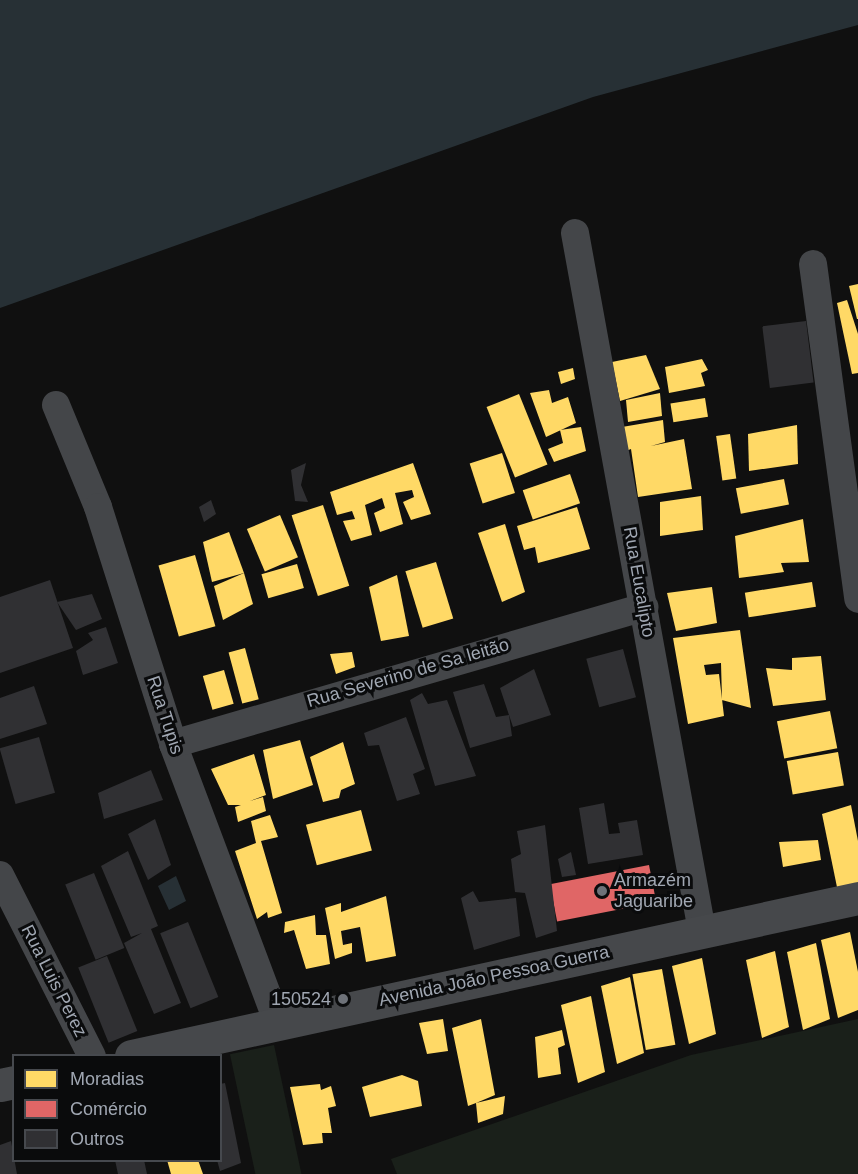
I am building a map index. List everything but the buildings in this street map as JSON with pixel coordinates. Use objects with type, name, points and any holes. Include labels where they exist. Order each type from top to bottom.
[{"type":"main road","name":"Avenida João Pessoa Guerra","points":[[140,1054],[858,898]]},
{"type":"street","name":"Rua Eucalipto","points":[[575,232],[702,931]]},
{"type":"street","points":[[813,264],[858,599]]},
{"type":"street","name":"Rua Tupis","points":[[56,405],[98,507],[173,744],[278,1024]]},
{"type":"street","name":"Rua Severino de Sa leitão","points":[[173,744],[644,607]]},
{"type":"street","name":"Rua Luis Perez","points":[[0,875],[91,1054]]},
{"type":"shaded area","points":[[0,0],[858,0],[858,25],[593,97],[0,308]]},
{"type":"shaded area","points":[[176,876],[186,901],[169,910],[158,886]]},
{"type":"shaded area","points":[[858,1019],[858,1174],[397,1174],[391,1159],[691,1055]]},
{"type":"shaded area","points":[[274,1045],[301,1174],[255,1174],[230,1054]]},
{"type":"place","name":"Armazém Jaguaribe","points":[[602,891]]},
{"type":"place","name":"150524","points":[[343,999]]}]
